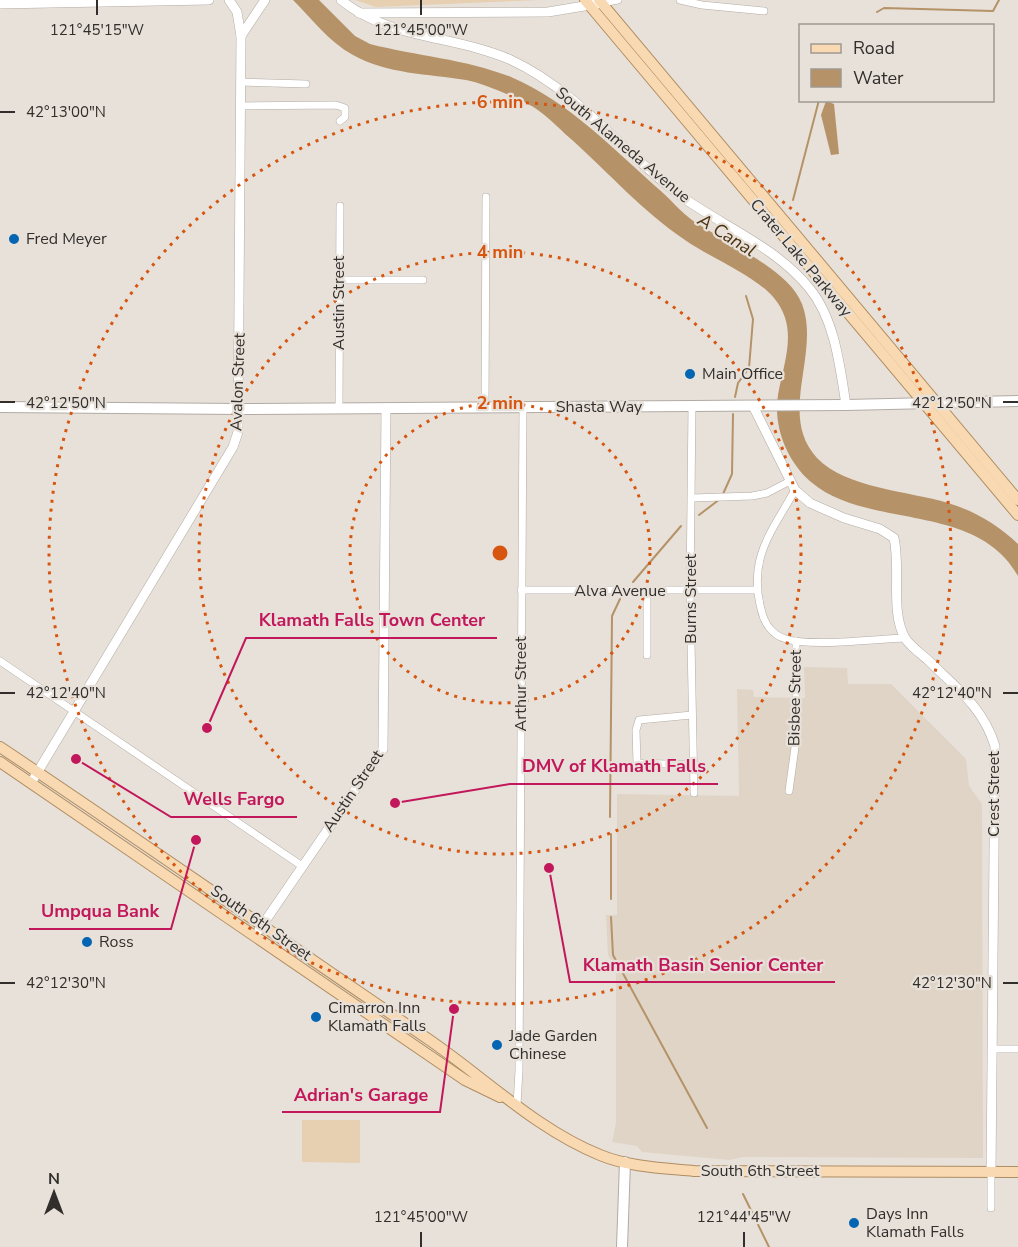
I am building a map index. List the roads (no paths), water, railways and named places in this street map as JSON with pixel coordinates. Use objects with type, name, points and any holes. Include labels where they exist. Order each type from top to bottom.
[{"type":"main road","name":"Crater Lake Parkway","points":[[594,2],[1018,500]]},
{"type":"main road","name":"Crater Lake Parkway","points":[[594,2],[1018,515]]},
{"type":"main road","name":"Shasta Way","points":[[0,407],[240,409],[776,406],[1018,401]]},
{"type":"main road","name":"South 6th Street","points":[[0,747],[263,924],[471,1068],[550,1130],[578,1145],[625,1162],[694,1171],[1018,1172]]},
{"type":"main road","name":"South 6th Street","points":[[0,762],[465,1080],[517,1105]]},
{"type":"main road","points":[[622,1247],[625,1162]]},
{"type":"street","points":[[7,2],[209,0]]},
{"type":"street","name":"Avalon Street","points":[[31,783],[233,447],[238,432],[240,409],[241,36],[237,12],[229,0]]},
{"type":"street","points":[[241,36],[265,0]]},
{"type":"street","name":"South Alameda Avenue","points":[[340,0],[378,24],[476,48],[535,73],[606,128],[683,197],[778,258],[812,291],[824,313],[841,370],[846,405]]},
{"type":"street","points":[[358,13],[548,12],[594,2],[618,0]]},
{"type":"street","points":[[680,0],[702,5],[764,11]]},
{"type":"street","points":[[240,82],[306,84]]},
{"type":"street","points":[[240,106],[336,105],[345,108],[345,117],[340,121]]},
{"type":"street","points":[[484,407],[486,197]]},
{"type":"street","name":"Austin Street","points":[[339,408],[340,206]]},
{"type":"street","points":[[339,280],[423,280]]},
{"type":"street","points":[[753,405],[795,490],[810,503],[844,518],[880,529],[894,538],[898,557],[898,618],[905,638],[796,641]]},
{"type":"street","name":"Burns Street","points":[[692,406],[690,591],[694,793]]},
{"type":"street","name":"Arthur Street","points":[[517,1105],[523,407]]},
{"type":"street","name":"Austin Street","points":[[255,937],[382,749],[386,408]]},
{"type":"street","points":[[692,498],[752,496],[767,493],[790,481]]},
{"type":"street","name":"Bisbee Street","points":[[789,791],[796,740],[796,641],[772,633],[762,615],[756,590],[757,564],[766,540],[795,490]]},
{"type":"street","name":"Alva Avenue","points":[[521,590],[756,590]]},
{"type":"street","points":[[647,591],[647,655]]},
{"type":"street","name":"Crest Street","points":[[905,638],[977,709],[988,724],[995,746],[991,1208]]},
{"type":"street","points":[[0,661],[302,866]]},
{"type":"street","points":[[692,715],[639,720],[636,730],[637,762],[693,765]]},
{"type":"street","points":[[992,1049],[1018,1049]]},
{"type":"water","points":[[293,0],[319,0],[355,36],[370,44],[476,66],[533,87],[591,128],[684,214],[769,267],[795,291],[802,304],[807,343],[800,423],[806,441],[817,458],[829,468],[860,482],[948,503],[986,519],[1018,544],[1018,576],[999,552],[976,536],[949,526],[861,506],[834,497],[802,474],[784,443],[778,419],[778,395],[788,345],[786,321],[782,309],[774,298],[756,282],[670,229],[534,107],[489,87],[466,80],[394,70],[366,61],[336,44]]},
{"type":"water","points":[[826,102],[834,104],[839,154],[831,155],[821,115]]},
{"type":"waterway","points":[[877,12],[884,8],[993,11],[999,0]]},
{"type":"waterway","points":[[793,200],[818,102]]},
{"type":"waterway","points":[[735,397],[738,383],[749,368],[753,319],[746,296]]},
{"type":"waterway","points":[[723,494],[732,474],[733,414]]},
{"type":"waterway","points":[[699,515],[720,499]]},
{"type":"waterway","points":[[633,582],[681,526]]},
{"type":"waterway","points":[[610,817],[612,616],[620,599]]},
{"type":"waterway","points":[[611,834],[611,899]]},
{"type":"waterway","points":[[611,917],[613,955],[707,1128]]},
{"type":"waterway","points":[[743,1194],[769,1247]]},
{"type":"place","name":"Fred Meyer","points":[[14,239]]},
{"type":"place","name":"Main Office","points":[[690,374]]},
{"type":"place","name":"Klamath Falls Town Center","points":[[207,728]]},
{"type":"place","name":"Wells Fargo","points":[[76,759]]},
{"type":"place","name":"DMV of Klamath Falls","points":[[395,803]]},
{"type":"place","name":"Umpqua Bank","points":[[196,840]]},
{"type":"place","name":"Klamath Basin Senior Center","points":[[549,868]]},
{"type":"place","name":"Ross","points":[[87,942]]},
{"type":"place","name":"Adrian's Garage","points":[[454,1009]]},
{"type":"place","name":"Cimarron Inn Klamath Falls","points":[[316,1017]]},
{"type":"place","name":"Jade Garden Chinese","points":[[497,1045]]},
{"type":"place","name":"Days Inn Klamath Falls","points":[[854,1223]]},
{"type":"water label","name":"A Canal","points":[[727,235]]}]
